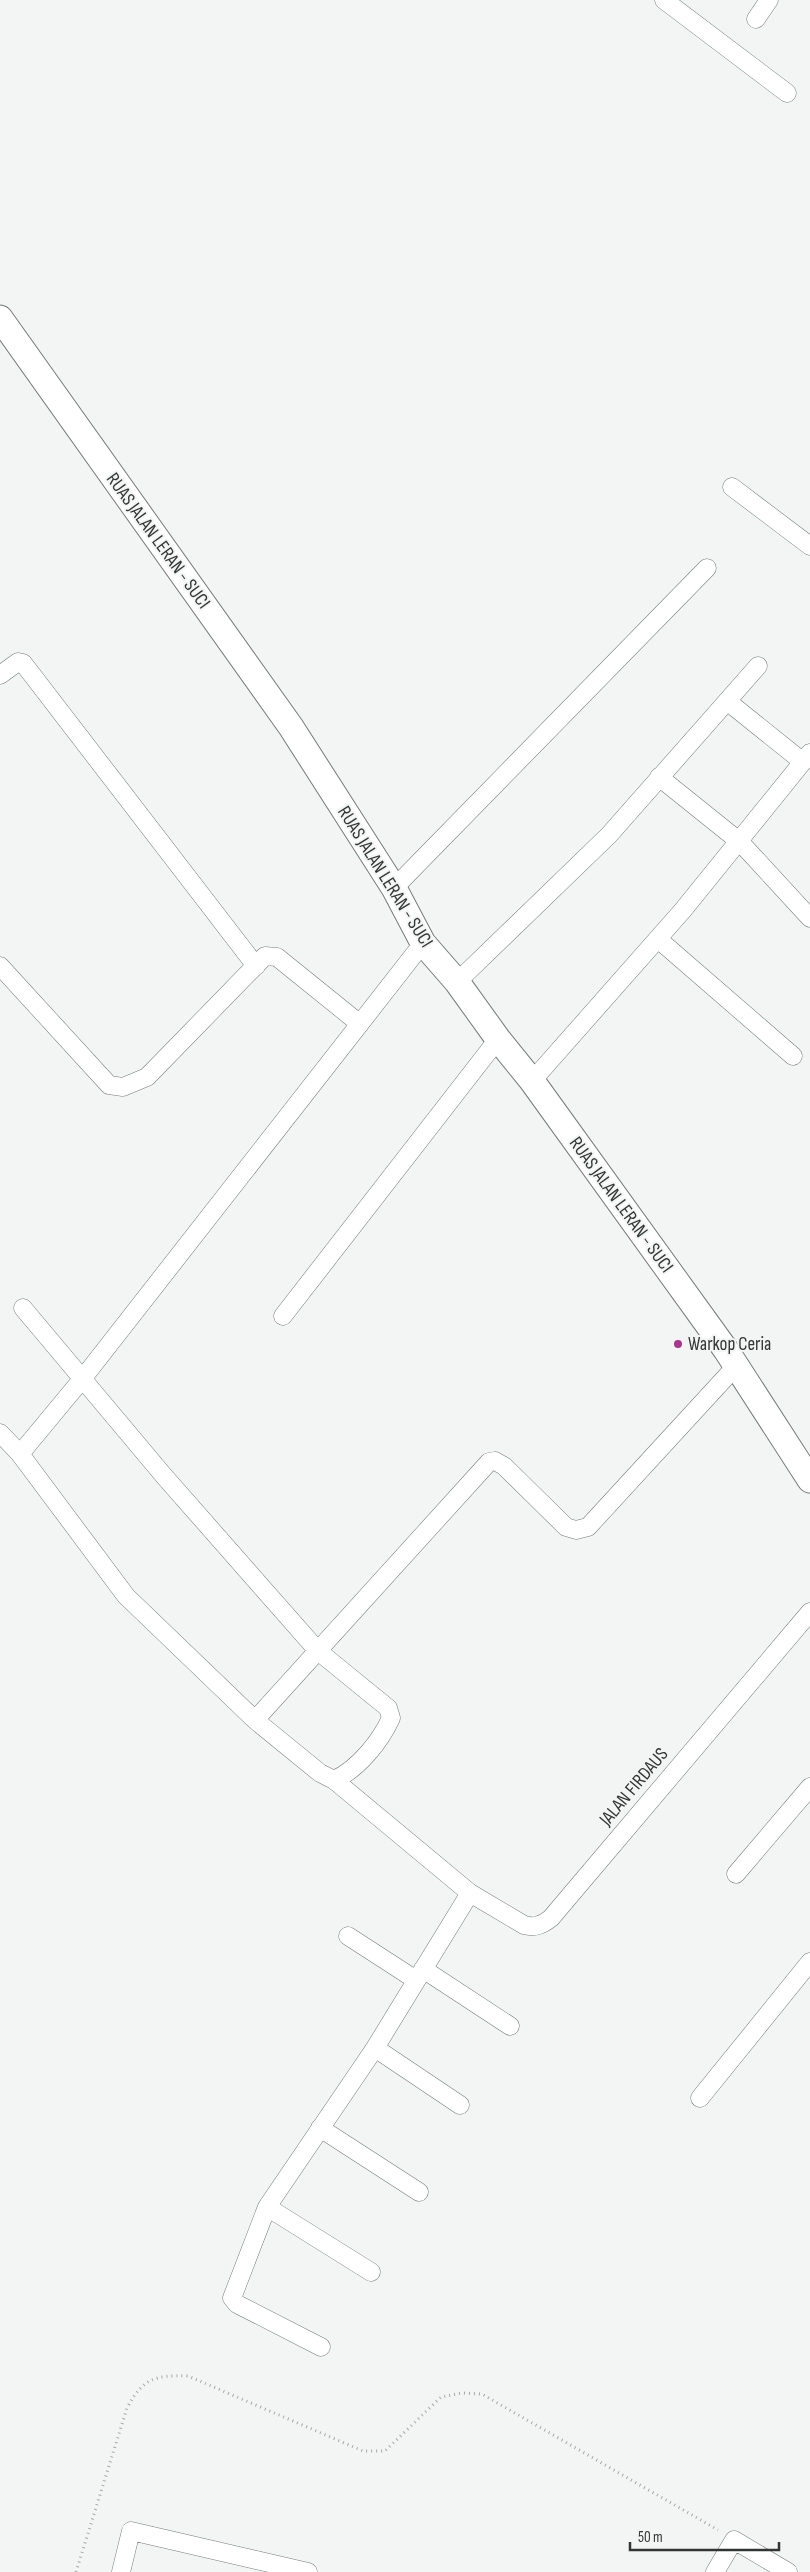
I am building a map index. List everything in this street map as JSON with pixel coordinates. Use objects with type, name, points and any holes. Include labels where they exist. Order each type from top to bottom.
[{"type":"main road","name":"RUAS JALAN LERAN - SUCI","points":[[0,318],[291,727],[394,888],[423,943],[457,982],[498,1040],[532,1081],[736,1366],[810,1480]]},
{"type":"street","points":[[664,0],[787,93]]},
{"type":"street","points":[[756,20],[768,0]]},
{"type":"street","points":[[732,487],[810,546]]},
{"type":"street","points":[[394,888],[707,568]]},
{"type":"street","points":[[0,675],[18,662],[24,663],[256,966]]},
{"type":"street","points":[[457,982],[609,835],[758,666]]},
{"type":"street","points":[[532,1081],[658,939],[740,842],[806,757],[727,701]]},
{"type":"street","points":[[659,777],[740,842],[810,918]]},
{"type":"street","points":[[658,939],[793,1056]]},
{"type":"street","points":[[20,1454],[83,1378],[423,943]]},
{"type":"street","points":[[0,966],[109,1085],[123,1087],[147,1077],[265,956],[277,957],[360,1024]]},
{"type":"street","points":[[283,1316],[498,1040]]},
{"type":"street","points":[[23,1308],[164,1476],[318,1651],[388,1708],[391,1718],[386,1730],[347,1774],[334,1780]]},
{"type":"street","points":[[255,1720],[489,1462],[495,1461],[504,1466],[566,1527],[576,1530],[588,1527],[736,1366]]},
{"type":"street","points":[[0,1433],[20,1454],[126,1596],[255,1720],[320,1773],[334,1780],[470,1893],[375,2048],[267,2207],[233,2300],[321,2347]]},
{"type":"street","name":"JALAN FIRDAUS","points":[[470,1893],[532,1928],[551,1918],[810,1612]]},
{"type":"street","points":[[736,1874],[810,1787]]},
{"type":"street","points":[[348,1936],[510,2026]]},
{"type":"street","points":[[700,2098],[810,1962]]},
{"type":"street","points":[[375,2048],[460,2105]]},
{"type":"street","points":[[320,2128],[419,2192]]},
{"type":"street","points":[[267,2207],[371,2272]]},
{"type":"street","points":[[121,2572],[131,2531],[234,2557],[308,2572]]},
{"type":"street","points":[[715,2572],[734,2540],[788,2572]]},
{"type":"path","points":[[76,2572],[126,2408],[137,2390],[161,2375],[188,2376],[363,2451],[385,2450],[441,2397],[462,2393],[482,2394],[734,2540]]},
{"type":"place","name":"Warkop Ceria","points":[[678,1344]]}]
